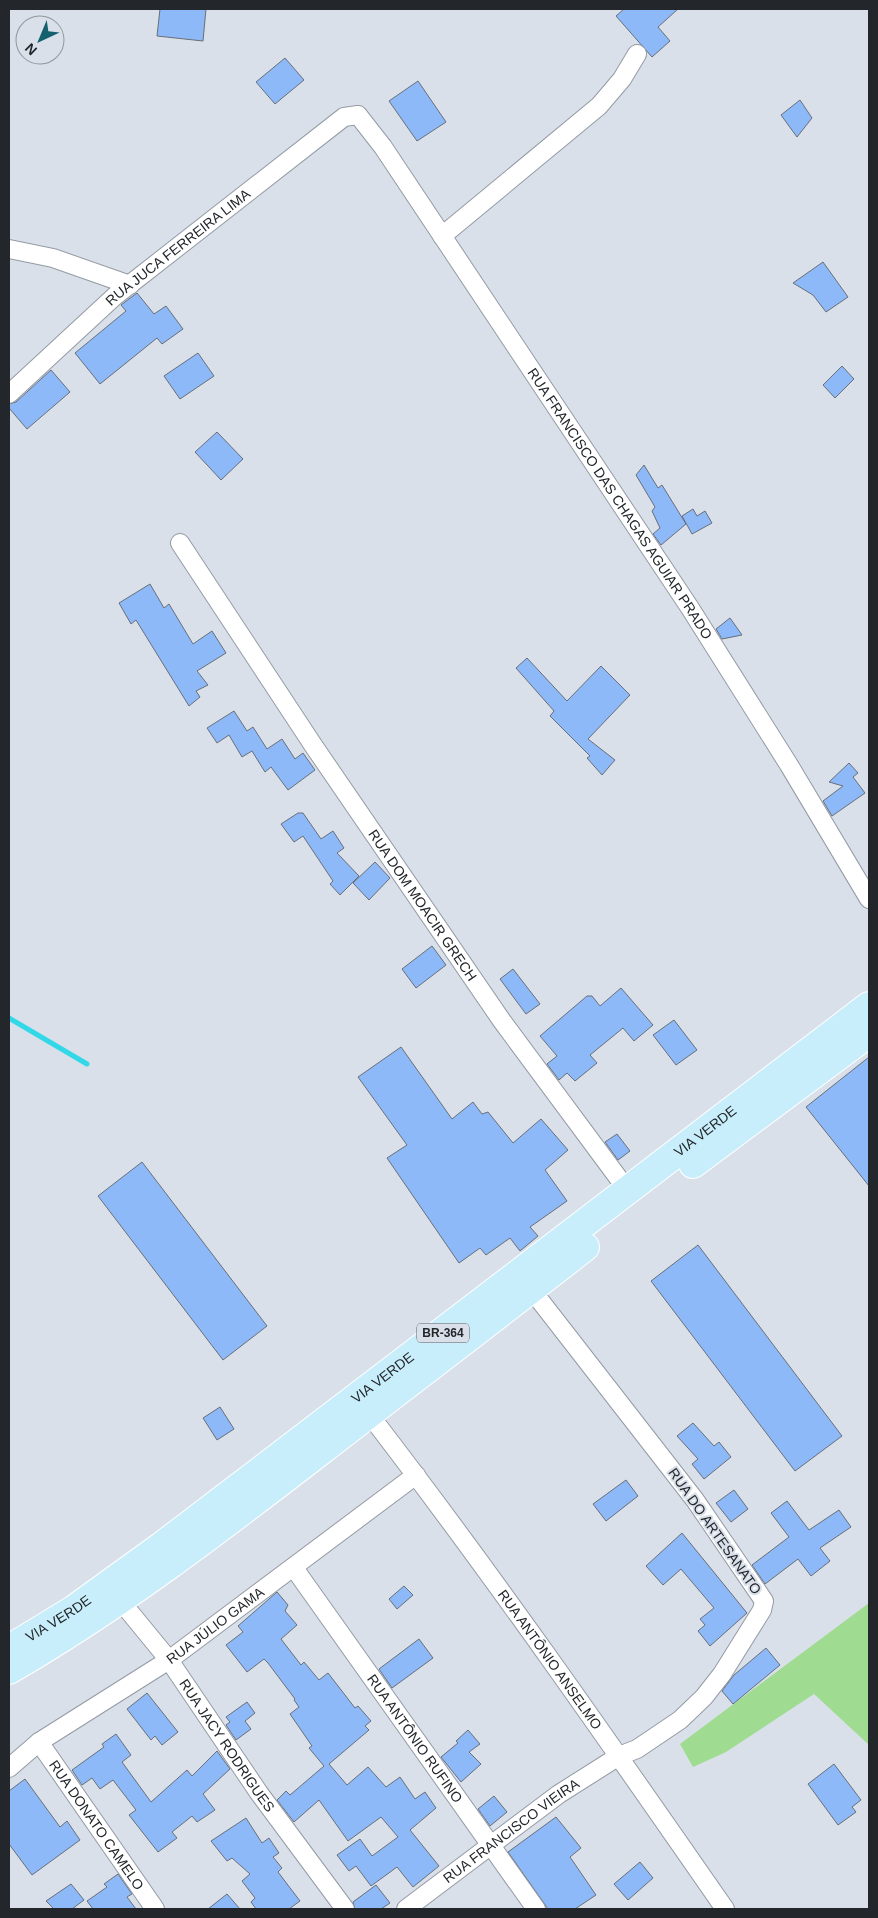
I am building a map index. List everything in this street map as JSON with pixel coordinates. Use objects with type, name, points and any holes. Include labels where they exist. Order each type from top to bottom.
[{"type":"main road","name":"VIA VERDE","points":[[9,1670],[56,1643],[164,1545],[245,1481],[362,1395],[869,1006]]},
{"type":"main road","name":"VIA VERDE","points":[[9,1649],[73,1610],[113,1593],[369,1414],[630,1211],[869,1033]]},
{"type":"street","points":[[442,236],[599,106],[622,79],[637,54]]},
{"type":"street","name":"RUA FRANCISCO DAS CHAGAS AGUIAR PRADO","points":[[358,115],[383,147],[690,608],[789,764],[869,899]]},
{"type":"street","name":"RUA JUCA FERREIRA LIMA","points":[[9,394],[107,303],[344,118],[358,115]]},
{"type":"street","points":[[9,249],[53,258],[130,286]]},
{"type":"street","name":"RUA DOM MOACIR GRECH","points":[[180,543],[313,745],[502,1021],[628,1191]]},
{"type":"street","name":"RUA DO ARTESANATO","points":[[531,1289],[695,1500],[764,1601],[762,1610],[740,1647],[704,1697],[680,1720],[656,1738],[637,1749],[619,1756]]},
{"type":"street","name":"RUA ANTÔNIO ANSELMO","points":[[369,1414],[416,1475],[619,1756],[725,1909]]},
{"type":"street","name":"RUA JÚLIO GAMA","points":[[9,1768],[38,1742],[169,1660],[416,1475]]},
{"type":"street","name":"RUA ANTÔNIO RUFINO","points":[[294,1568],[536,1909]]},
{"type":"street","name":"RUA JACY RODRIGUES","points":[[113,1593],[169,1660],[259,1793],[345,1909]]},
{"type":"street","name":"RUA DONATO CAMELO","points":[[38,1742],[155,1909]]},
{"type":"street","name":"RUA FRANCISCO VIEIRA","points":[[406,1909],[559,1794],[619,1756]]},
{"type":"green space","points":[[869,1603],[869,1745],[814,1694],[726,1752],[693,1767],[680,1744]]},
{"type":"building","points":[[160,9],[206,9],[203,41],[157,36]]},
{"type":"building","points":[[624,9],[678,9],[658,27],[670,41],[652,57],[616,16]]},
{"type":"building","points":[[285,58],[304,80],[275,104],[256,82]]},
{"type":"building","points":[[418,81],[446,122],[417,141],[389,101]]},
{"type":"building","points":[[800,100],[812,118],[797,137],[781,115]]},
{"type":"building","points":[[823,262],[848,297],[826,312],[813,295],[793,283]]},
{"type":"building","points":[[137,293],[154,314],[166,306],[183,329],[162,344],[157,338],[100,384],[75,353],[126,311],[121,305]]},
{"type":"building","points":[[198,353],[214,376],[180,399],[164,376]]},
{"type":"building","points":[[842,366],[854,379],[835,398],[823,385]]},
{"type":"building","points":[[51,370],[70,392],[27,429],[9,408],[9,404],[16,402]]},
{"type":"building","points":[[217,432],[243,459],[221,480],[195,452]]},
{"type":"building","points":[[644,465],[658,488],[662,485],[686,524],[661,545],[653,534],[660,528],[652,511],[655,507],[636,475]]},
{"type":"building","points":[[693,509],[697,516],[705,511],[712,523],[692,534],[682,516]]},
{"type":"building","points":[[150,584],[164,608],[169,604],[193,644],[212,631],[226,653],[197,671],[208,685],[196,691],[200,697],[189,706],[136,620],[131,624],[119,603]]},
{"type":"building","points":[[730,618],[742,635],[722,639],[716,629]]},
{"type":"building","points":[[527,658],[567,701],[601,666],[630,695],[588,739],[615,760],[602,775],[587,758],[590,756],[550,716],[554,711],[516,668]]},
{"type":"building","points":[[234,711],[247,731],[253,727],[267,749],[282,739],[295,759],[303,753],[315,770],[288,790],[271,767],[265,772],[252,751],[242,757],[229,735],[217,743],[207,728]]},
{"type":"building","points":[[849,763],[858,773],[853,777],[865,793],[832,816],[823,801],[843,786],[829,782]]},
{"type":"building","points":[[298,813],[303,813],[321,839],[333,831],[344,848],[337,853],[359,876],[340,895],[330,884],[333,881],[303,836],[294,842],[281,824]]},
{"type":"building","points":[[375,862],[390,878],[369,900],[353,883]]},
{"type":"building","points":[[432,946],[446,965],[416,988],[402,969]]},
{"type":"building","points":[[513,969],[540,1004],[526,1014],[500,979]]},
{"type":"building","points":[[621,988],[653,1025],[634,1041],[623,1028],[590,1055],[597,1063],[575,1081],[567,1073],[559,1080],[547,1064],[557,1056],[540,1036],[587,996],[592,996],[600,1006]]},
{"type":"building","points":[[674,1020],[697,1050],[676,1065],[653,1035]]},
{"type":"building","points":[[401,1047],[452,1119],[473,1102],[482,1114],[488,1112],[513,1143],[541,1119],[568,1150],[545,1170],[567,1201],[530,1227],[538,1236],[520,1251],[510,1238],[486,1255],[480,1248],[459,1263],[387,1158],[407,1145],[358,1077]]},
{"type":"building","points":[[869,1057],[869,1186],[806,1107]]},
{"type":"building","points":[[617,1134],[630,1151],[618,1160],[605,1142]]},
{"type":"building","points":[[142,1162],[267,1326],[223,1360],[98,1196]]},
{"type":"building","points":[[698,1245],[842,1436],[795,1471],[651,1281]]},
{"type":"building","points":[[220,1407],[234,1429],[217,1440],[203,1418]]},
{"type":"building","points":[[693,1423],[714,1446],[719,1442],[731,1457],[704,1479],[692,1464],[698,1459],[677,1436]]},
{"type":"building","points":[[626,1480],[638,1496],[606,1521],[593,1504]]},
{"type":"building","points":[[734,1490],[748,1509],[731,1522],[716,1503]]},
{"type":"building","points":[[787,1501],[809,1530],[839,1510],[851,1527],[820,1548],[830,1561],[811,1576],[798,1559],[765,1584],[752,1565],[789,1537],[771,1513]]},
{"type":"building","points":[[682,1533],[747,1613],[710,1646],[698,1631],[705,1625],[700,1619],[714,1608],[681,1569],[663,1585],[646,1566]]},
{"type":"building","points":[[404,1586],[413,1595],[397,1609],[389,1599]]},
{"type":"building","points":[[277,1592],[288,1605],[285,1611],[297,1625],[281,1639],[301,1665],[304,1662],[319,1680],[328,1673],[355,1708],[358,1706],[371,1721],[365,1726],[369,1730],[329,1764],[347,1785],[368,1767],[386,1787],[400,1777],[415,1799],[425,1792],[436,1808],[410,1830],[439,1866],[413,1887],[397,1867],[371,1886],[356,1866],[349,1871],[337,1855],[360,1839],[372,1856],[398,1837],[381,1817],[348,1841],[319,1800],[294,1822],[277,1800],[286,1791],[290,1795],[324,1766],[309,1748],[312,1746],[290,1714],[299,1707],[295,1699],[268,1663],[264,1659],[247,1672],[226,1645],[243,1632],[238,1626]]},
{"type":"building","points":[[419,1639],[433,1658],[392,1688],[379,1669]]},
{"type":"building","points":[[766,1648],[780,1665],[733,1704],[722,1691],[734,1675]]},
{"type":"building","points":[[147,1693],[178,1732],[162,1745],[155,1736],[151,1740],[127,1709]]},
{"type":"building","points":[[247,1702],[255,1713],[245,1721],[251,1729],[236,1740],[226,1725],[230,1722],[226,1717]]},
{"type":"building","points":[[468,1730],[480,1744],[469,1752],[481,1764],[461,1782],[441,1757],[458,1743],[456,1741]]},
{"type":"building","points":[[116,1734],[131,1755],[122,1762],[151,1802],[187,1770],[192,1776],[217,1751],[230,1769],[203,1794],[215,1810],[197,1822],[192,1816],[172,1832],[177,1838],[158,1852],[129,1815],[136,1810],[113,1780],[100,1789],[92,1778],[82,1785],[72,1770],[104,1747],[102,1744]]},
{"type":"building","points":[[834,1764],[861,1800],[852,1807],[856,1812],[838,1825],[808,1784]]},
{"type":"building","points":[[25,1779],[60,1827],[67,1821],[80,1840],[32,1875],[9,1844],[9,1791]]},
{"type":"building","points":[[494,1796],[507,1812],[490,1826],[478,1809]]},
{"type":"building","points":[[556,1817],[581,1848],[570,1857],[596,1895],[575,1909],[548,1909],[508,1852]]},
{"type":"building","points":[[246,1818],[262,1843],[269,1838],[279,1853],[273,1857],[282,1868],[278,1872],[300,1901],[289,1909],[256,1909],[251,1902],[255,1898],[242,1881],[250,1874],[232,1858],[227,1861],[211,1841]]},
{"type":"building","points":[[640,1862],[653,1878],[628,1900],[614,1884]]},
{"type":"building","points":[[118,1874],[132,1894],[127,1897],[136,1909],[93,1909],[87,1901],[107,1887],[104,1884]]},
{"type":"building","points":[[71,1884],[84,1900],[72,1909],[54,1909],[46,1901]]},
{"type":"building","points":[[376,1885],[390,1903],[381,1909],[355,1909],[353,1902]]},
{"type":"building","points":[[227,1894],[240,1909],[208,1909]]},
{"type":"waterway","points":[[9,1018],[87,1064]]}]
